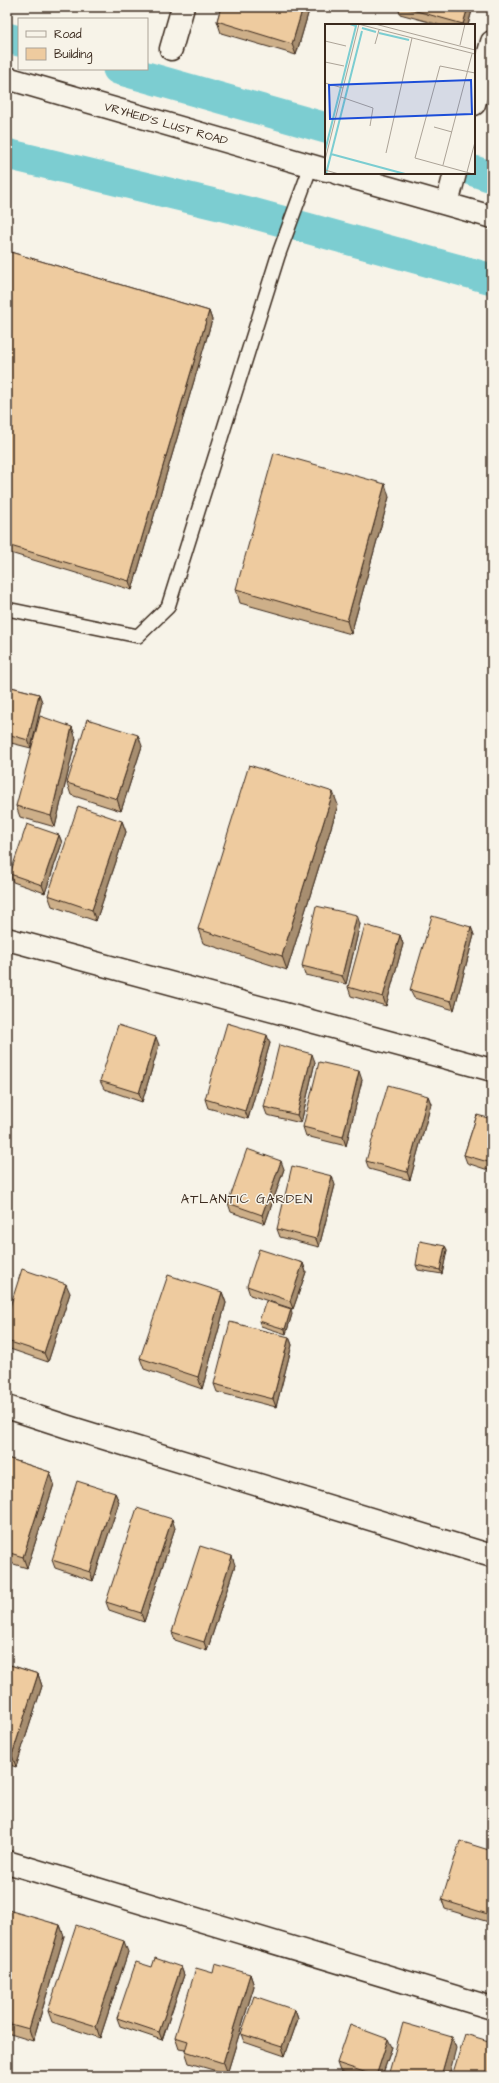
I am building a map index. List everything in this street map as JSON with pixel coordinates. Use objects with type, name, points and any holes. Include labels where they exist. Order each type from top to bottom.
[{"type":"street","points":[[171,49],[183,7]]},
{"type":"street","points":[[475,101],[492,42]]},
{"type":"street","name":"VRYHEID'S LUST ROAD","points":[[7,78],[318,168]]},
{"type":"street","points":[[344,174],[451,189],[492,217]]},
{"type":"street","points":[[7,940],[492,1070]]},
{"type":"street","points":[[7,1407],[16,1408],[68,1427],[492,1556]]},
{"type":"street","points":[[7,1862],[492,2008]]},
{"type":"lane","points":[[7,609],[138,636],[168,607],[278,256],[300,195],[318,168]]},
{"type":"building","points":[[221,7],[303,7],[292,44],[217,21]]},
{"type":"building","points":[[402,7],[468,7],[463,24]]},
{"type":"building","points":[[7,251],[209,311],[129,581],[7,545]]},
{"type":"building","points":[[274,453],[385,484],[347,621],[236,589]]},
{"type":"building","points":[[7,686],[39,694],[28,740],[7,734]]},
{"type":"building","points":[[40,716],[72,727],[51,816],[16,806]]},
{"type":"building","points":[[87,719],[138,735],[117,799],[67,783]]},
{"type":"building","points":[[249,765],[333,792],[282,956],[198,929]]},
{"type":"building","points":[[78,806],[122,821],[92,910],[48,895]]},
{"type":"building","points":[[27,824],[59,835],[42,885],[10,874]]},
{"type":"building","points":[[316,906],[357,915],[342,976],[302,966]]},
{"type":"building","points":[[432,916],[471,927],[451,1001],[410,990]]},
{"type":"building","points":[[365,925],[400,935],[383,997],[348,987]]},
{"type":"building","points":[[227,1023],[267,1035],[245,1111],[205,1099]]},
{"type":"building","points":[[118,1025],[156,1037],[139,1093],[100,1081]]},
{"type":"building","points":[[279,1045],[312,1054],[297,1115],[264,1107]]},
{"type":"building","points":[[319,1062],[359,1071],[343,1137],[303,1127]]},
{"type":"building","points":[[388,1085],[428,1096],[407,1172],[366,1161]]},
{"type":"building","points":[[477,1115],[492,1119],[492,1151],[488,1162],[464,1155]]},
{"type":"building","points":[[247,1149],[281,1161],[262,1215],[228,1203]]},
{"type":"building","points":[[292,1166],[332,1176],[316,1239],[277,1229]]},
{"type":"building","points":[[420,1241],[445,1246],[440,1270],[416,1265]]},
{"type":"building","points":[[259,1249],[303,1263],[290,1301],[247,1286]]},
{"type":"building","points":[[22,1269],[66,1284],[44,1353],[7,1341],[7,1316]]},
{"type":"building","points":[[168,1275],[222,1292],[198,1377],[140,1358]]},
{"type":"building","points":[[266,1301],[291,1309],[285,1329],[259,1321]]},
{"type":"building","points":[[230,1322],[289,1337],[273,1399],[214,1384]]},
{"type":"building","points":[[7,1458],[50,1472],[23,1557],[7,1552]]},
{"type":"building","points":[[77,1481],[115,1493],[90,1572],[52,1560]]},
{"type":"building","points":[[137,1508],[172,1519],[141,1613],[106,1602]]},
{"type":"building","points":[[200,1546],[232,1556],[204,1642],[172,1632]]},
{"type":"building","points":[[7,1664],[38,1674],[12,1755],[7,1754]]},
{"type":"building","points":[[460,1841],[492,1851],[491,1915],[442,1900]]},
{"type":"building","points":[[8,1910],[60,1925],[29,2029],[7,2023]]},
{"type":"building","points":[[76,1925],[124,1941],[96,2026],[48,2011]]},
{"type":"building","points":[[155,1958],[181,1967],[159,2032],[117,2018],[136,1962],[152,1967]]},
{"type":"building","points":[[215,1964],[250,1974],[223,2063],[185,2051],[188,2041],[175,2037],[196,1968],[213,1973]]},
{"type":"building","points":[[254,1996],[295,2010],[282,2047],[241,2034]]},
{"type":"building","points":[[403,2023],[452,2037],[441,2076],[388,2076]]},
{"type":"building","points":[[350,2025],[388,2039],[376,2076],[337,2063]]},
{"type":"building","points":[[465,2034],[492,2042],[492,2076],[452,2076]]},
{"type":"waterway","points":[[7,38],[18,41]]},
{"type":"waterway","points":[[122,70],[325,128]]},
{"type":"waterway","points":[[7,154],[252,213],[492,279]]},
{"type":"waterway","points":[[475,171],[492,177]]},
{"type":"district","name":"ATLANTIC GARDEN","points":[[247,1199]]}]
